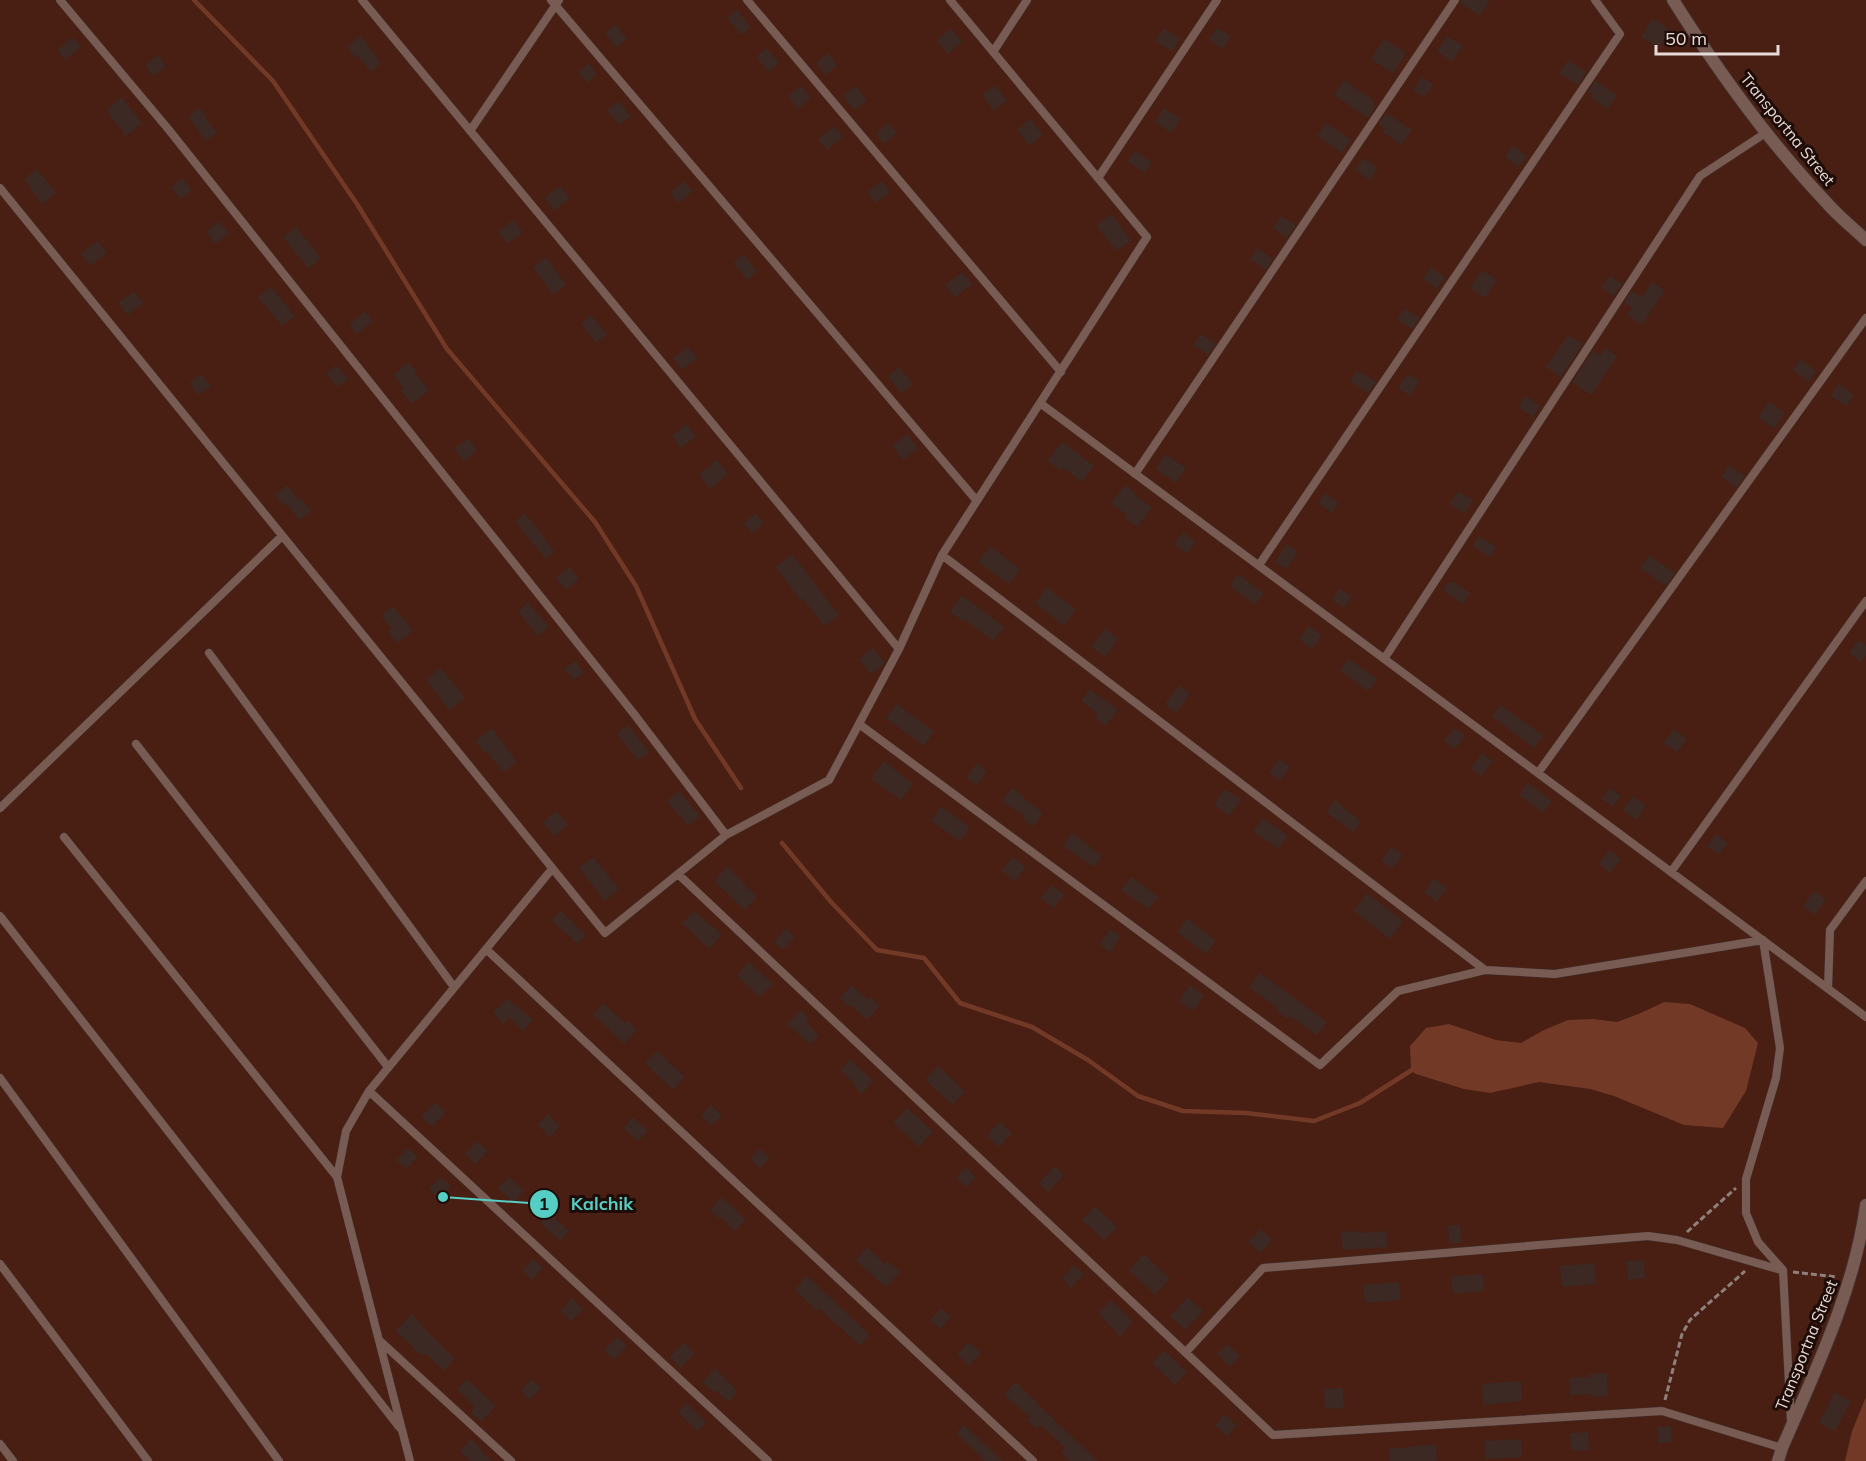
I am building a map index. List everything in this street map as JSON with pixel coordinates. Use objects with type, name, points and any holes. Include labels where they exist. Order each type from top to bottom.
[{"type":"street","name":"Transportna Street","points":[[1673,0],[1698,39],[1767,132],[1826,203],[1866,240]]},
{"type":"street","name":"Transportna Street","points":[[1778,1461],[1833,1330],[1850,1279],[1866,1205]]},
{"type":"lane","points":[[60,0],[169,130],[619,695],[726,835]]},
{"type":"lane","points":[[362,0],[900,649]]},
{"type":"lane","points":[[747,0],[1061,372]]},
{"type":"lane","points":[[0,188],[605,933],[726,835],[829,780],[900,649],[942,555],[1147,237],[950,0]]},
{"type":"lane","points":[[993,51],[1027,0]]},
{"type":"lane","points":[[1098,178],[1217,0]]},
{"type":"lane","points":[[1135,474],[1455,0]]},
{"type":"lane","points":[[1259,566],[1620,34],[1595,0]]},
{"type":"lane","points":[[470,131],[555,2],[977,501]]},
{"type":"lane","points":[[1384,659],[1700,176],[1767,132]]},
{"type":"lane","points":[[1538,773],[1866,318]]},
{"type":"lane","points":[[1040,403],[1866,1017]]},
{"type":"lane","points":[[0,808],[282,536]]},
{"type":"lane","points":[[942,555],[1485,970]]},
{"type":"lane","points":[[1671,872],[1866,601]]},
{"type":"lane","points":[[209,653],[454,987]]},
{"type":"lane","points":[[859,724],[1320,1065],[1398,991],[1485,970],[1555,974],[1762,940]]},
{"type":"lane","points":[[136,744],[388,1067]]},
{"type":"lane","points":[[64,837],[337,1177],[410,1461]]},
{"type":"lane","points":[[337,1177],[346,1131],[369,1090],[552,869]]},
{"type":"lane","points":[[678,874],[1273,1435],[1662,1411],[1782,1448]]},
{"type":"lane","points":[[1828,989],[1830,930],[1866,882]]},
{"type":"lane","points":[[0,916],[403,1431]]},
{"type":"lane","points":[[1762,940],[1780,1048],[1776,1078],[1746,1179],[1746,1213],[1758,1242],[1783,1270],[1791,1426]]},
{"type":"lane","points":[[486,949],[1033,1461]]},
{"type":"lane","points":[[0,1078],[279,1461]]},
{"type":"lane","points":[[369,1090],[768,1461]]},
{"type":"lane","points":[[1186,1352],[1263,1268],[1648,1236],[1677,1240],[1783,1270]]},
{"type":"lane","points":[[0,1264],[148,1461]]},
{"type":"lane","points":[[379,1340],[511,1461]]},
{"type":"lane","points":[[0,1444],[13,1461]]},
{"type":"path","points":[[1677,1240],[1746,1179]]},
{"type":"path","points":[[1662,1411],[1682,1334],[1690,1320],[1754,1263]]},
{"type":"path","points":[[1783,1270],[1850,1279]]},
{"type":"shaded area","points":[[0,0],[1866,0],[1866,1461],[0,1461]]},
{"type":"shaded area","points":[[1664,1002],[1690,1004],[1745,1028],[1758,1043],[1746,1091],[1723,1128],[1684,1125],[1614,1096],[1590,1089],[1539,1082],[1490,1093],[1464,1089],[1411,1071],[1410,1046],[1426,1028],[1449,1024],[1496,1040],[1521,1043],[1568,1020],[1593,1019],[1617,1022]]},
{"type":"shaded area","points":[[1866,1397],[1866,1461],[1845,1461],[1852,1431]]},
{"type":"building","points":[[1461,0],[1490,0],[1480,16],[1460,3]]},
{"type":"building","points":[[737,10],[751,27],[741,35],[727,18]]},
{"type":"building","points":[[1653,18],[1670,30],[1659,48],[1641,37]]},
{"type":"building","points":[[615,24],[627,39],[617,48],[605,33]]},
{"type":"building","points":[[951,28],[962,42],[948,54],[937,40]]},
{"type":"building","points":[[1164,28],[1180,39],[1172,51],[1155,41]]},
{"type":"building","points":[[1217,28],[1231,37],[1223,49],[1209,40]]},
{"type":"building","points":[[361,35],[381,63],[371,72],[347,47]]},
{"type":"building","points":[[1447,36],[1463,46],[1452,62],[1437,51]]},
{"type":"building","points":[[73,37],[81,47],[65,60],[57,50]]},
{"type":"building","points":[[1384,39],[1406,53],[1393,73],[1371,59]]},
{"type":"building","points":[[767,48],[779,63],[768,72],[756,56]]},
{"type":"building","points":[[828,53],[838,65],[826,75],[816,63]]},
{"type":"building","points":[[158,55],[166,66],[153,76],[145,66]]},
{"type":"building","points":[[1568,60],[1586,72],[1578,85],[1559,73]]},
{"type":"building","points":[[589,63],[597,74],[587,83],[578,72]]},
{"type":"building","points":[[1422,77],[1433,84],[1424,97],[1413,90]]},
{"type":"building","points":[[1344,80],[1374,101],[1373,104],[1376,106],[1368,118],[1334,95]]},
{"type":"building","points":[[1595,81],[1617,95],[1608,109],[1591,98],[1593,95],[1588,92]]},
{"type":"building","points":[[995,85],[1007,100],[994,111],[982,95]]},
{"type":"building","points":[[801,86],[811,98],[798,109],[788,96]]},
{"type":"building","points":[[856,86],[867,100],[854,110],[843,96]]},
{"type":"building","points":[[122,97],[142,123],[126,136],[106,110]]},
{"type":"building","points":[[619,101],[631,116],[619,125],[607,110]]},
{"type":"building","points":[[200,108],[217,132],[206,141],[188,117]]},
{"type":"building","points":[[1164,108],[1181,119],[1171,133],[1155,122]]},
{"type":"building","points":[[1386,113],[1412,130],[1402,145],[1382,132],[1385,129],[1378,124]]},
{"type":"building","points":[[1030,119],[1043,135],[1030,146],[1017,130]]},
{"type":"building","points":[[889,123],[897,133],[884,144],[876,133]]},
{"type":"building","points":[[1326,123],[1351,140],[1342,153],[1317,136]]},
{"type":"building","points":[[834,126],[843,137],[827,150],[818,139]]},
{"type":"building","points":[[1512,146],[1527,156],[1519,167],[1505,157]]},
{"type":"building","points":[[1135,151],[1152,162],[1145,173],[1128,162]]},
{"type":"building","points":[[1363,158],[1378,168],[1370,180],[1355,170]]},
{"type":"building","points":[[37,169],[56,193],[42,204],[24,179]]},
{"type":"building","points":[[182,178],[192,190],[180,199],[171,188]]},
{"type":"building","points":[[684,181],[693,191],[678,203],[670,193]]},
{"type":"building","points":[[882,181],[890,192],[876,203],[867,192]]},
{"type":"building","points":[[560,186],[570,198],[554,211],[545,198]]},
{"type":"building","points":[[1111,214],[1131,240],[1117,251],[1096,226]]},
{"type":"building","points":[[1281,216],[1296,225],[1287,238],[1273,228]]},
{"type":"building","points":[[513,220],[523,232],[508,244],[498,232]]},
{"type":"building","points":[[219,221],[229,233],[216,244],[206,232]]},
{"type":"building","points":[[296,227],[321,258],[308,269],[283,237]]},
{"type":"building","points":[[97,241],[107,253],[91,266],[81,254]]},
{"type":"building","points":[[1257,248],[1273,259],[1266,270],[1250,259]]},
{"type":"building","points":[[744,254],[757,271],[747,280],[733,263]]},
{"type":"building","points":[[546,257],[566,285],[553,295],[533,267]]},
{"type":"building","points":[[1431,267],[1445,277],[1437,289],[1423,279]]},
{"type":"building","points":[[1482,270],[1497,280],[1485,298],[1470,288]]},
{"type":"building","points":[[962,272],[972,284],[955,298],[945,285]]},
{"type":"building","points":[[1610,276],[1622,284],[1614,296],[1602,288]]},
{"type":"building","points":[[1652,282],[1665,290],[1642,325],[1627,315],[1632,308],[1624,302],[1632,291],[1642,297]]},
{"type":"building","points":[[271,287],[295,316],[282,326],[258,297]]},
{"type":"building","points":[[134,291],[143,303],[128,315],[118,303]]},
{"type":"building","points":[[1405,308],[1420,318],[1412,329],[1397,319]]},
{"type":"building","points":[[365,311],[373,321],[357,334],[349,325]]},
{"type":"building","points":[[591,315],[607,334],[596,343],[581,323]]},
{"type":"building","points":[[1201,334],[1216,344],[1208,355],[1193,345]]},
{"type":"building","points":[[1568,335],[1583,344],[1561,377],[1546,367]]},
{"type":"building","points":[[688,347],[697,358],[682,370],[673,358]]},
{"type":"building","points":[[1605,348],[1617,356],[1591,395],[1572,382],[1593,351],[1600,356]]},
{"type":"building","points":[[1800,359],[1816,371],[1809,382],[1793,370]]},
{"type":"building","points":[[409,362],[429,390],[412,404],[401,391],[404,389],[393,375]]},
{"type":"building","points":[[336,365],[348,379],[338,387],[326,373]]},
{"type":"building","points":[[899,367],[913,384],[901,393],[888,376]]},
{"type":"building","points":[[1357,370],[1376,382],[1368,393],[1350,381]]},
{"type":"building","points":[[201,374],[211,386],[199,395],[189,383]]},
{"type":"building","points":[[1408,374],[1420,381],[1410,396],[1398,388]]},
{"type":"building","points":[[1839,384],[1854,395],[1846,406],[1831,396]]},
{"type":"building","points":[[1526,396],[1540,406],[1533,417],[1518,407]]},
{"type":"building","points":[[1769,402],[1785,413],[1774,428],[1758,417]]},
{"type":"building","points":[[686,424],[696,436],[681,448],[672,436]]},
{"type":"building","points":[[907,434],[918,448],[903,460],[892,446]]},
{"type":"building","points":[[468,438],[477,450],[464,461],[454,449]]},
{"type":"building","points":[[1062,442],[1094,466],[1082,482],[1063,468],[1061,471],[1047,461]]},
{"type":"building","points":[[1165,454],[1186,468],[1176,483],[1156,469]]},
{"type":"building","points":[[717,460],[728,474],[710,489],[699,474]]},
{"type":"building","points":[[1729,465],[1745,476],[1736,488],[1721,476]]},
{"type":"building","points":[[287,485],[311,511],[299,520],[287,504],[284,506],[275,495]]},
{"type":"building","points":[[1125,485],[1152,508],[1137,527],[1125,518],[1128,516],[1111,503]]},
{"type":"building","points":[[1458,491],[1473,500],[1464,513],[1450,504]]},
{"type":"building","points":[[1325,493],[1339,503],[1332,513],[1318,503]]},
{"type":"building","points":[[525,513],[555,552],[546,559],[515,521]]},
{"type":"building","points":[[756,513],[764,523],[752,533],[743,523]]},
{"type":"building","points":[[1183,532],[1196,542],[1187,554],[1174,544]]},
{"type":"building","points":[[1479,536],[1496,547],[1490,557],[1473,546]]},
{"type":"building","points":[[1287,544],[1298,552],[1286,569],[1275,562]]},
{"type":"building","points":[[990,546],[1020,569],[1009,584],[978,562]]},
{"type":"building","points":[[792,554],[839,615],[825,626],[802,598],[800,600],[776,567]]},
{"type":"building","points":[[1649,555],[1675,573],[1666,586],[1640,568]]},
{"type":"building","points":[[570,567],[579,579],[566,590],[556,578]]},
{"type":"building","points":[[1238,574],[1264,593],[1255,605],[1230,586]]},
{"type":"building","points":[[1449,582],[1454,582],[1470,593],[1463,604],[1443,590]]},
{"type":"building","points":[[1047,587],[1076,610],[1064,626],[1035,603]]},
{"type":"building","points":[[1340,588],[1352,597],[1344,608],[1332,600]]},
{"type":"building","points":[[962,595],[1004,627],[993,641],[964,619],[963,621],[950,612]]},
{"type":"building","points":[[528,602],[549,627],[537,636],[518,611]]},
{"type":"building","points":[[393,606],[413,631],[397,643],[388,632],[392,629],[381,616]]},
{"type":"building","points":[[1309,626],[1322,636],[1312,649],[1299,639]]},
{"type":"building","points":[[1105,628],[1118,639],[1105,657],[1091,647]]},
{"type":"building","points":[[1859,640],[1866,645],[1866,655],[1861,662],[1849,653]]},
{"type":"building","points":[[873,648],[885,663],[871,674],[859,659]]},
{"type":"building","points":[[1349,659],[1378,679],[1368,691],[1340,670]]},
{"type":"building","points":[[575,661],[584,672],[574,680],[564,669]]},
{"type":"building","points":[[441,668],[465,698],[449,710],[426,680]]},
{"type":"building","points":[[1179,685],[1190,694],[1176,713],[1165,704]]},
{"type":"building","points":[[1090,689],[1118,710],[1106,726],[1095,718],[1098,714],[1081,701]]},
{"type":"building","points":[[897,704],[934,732],[924,746],[886,718]]},
{"type":"building","points":[[1500,705],[1543,735],[1534,748],[1492,716]]},
{"type":"building","points":[[628,725],[649,752],[638,760],[617,734]]},
{"type":"building","points":[[492,728],[517,762],[504,772],[475,741]]},
{"type":"building","points":[[1454,728],[1465,736],[1455,749],[1444,741]]},
{"type":"building","points":[[1674,729],[1687,739],[1677,752],[1663,743]]},
{"type":"building","points":[[1482,753],[1493,761],[1482,776],[1471,768]]},
{"type":"building","points":[[1279,759],[1290,767],[1280,781],[1269,772]]},
{"type":"building","points":[[884,761],[913,784],[901,800],[871,779]]},
{"type":"building","points":[[977,763],[987,771],[977,785],[966,778]]},
{"type":"building","points":[[1528,783],[1552,801],[1543,813],[1519,795]]},
{"type":"building","points":[[1012,788],[1043,813],[1033,827],[1023,819],[1024,816],[1002,801]]},
{"type":"building","points":[[1610,788],[1621,796],[1613,807],[1602,799]]},
{"type":"building","points":[[1225,789],[1241,800],[1229,816],[1214,804]]},
{"type":"building","points":[[679,791],[700,816],[688,826],[667,801]]},
{"type":"building","points":[[1633,796],[1646,806],[1636,820],[1623,810]]},
{"type":"building","points":[[1335,800],[1361,822],[1354,832],[1326,812]]},
{"type":"building","points":[[941,806],[970,828],[960,841],[931,821]]},
{"type":"building","points":[[557,811],[568,825],[554,836],[543,822]]},
{"type":"building","points":[[1263,818],[1288,836],[1279,849],[1253,831]]},
{"type":"building","points":[[1072,833],[1102,856],[1094,867],[1063,846]]},
{"type":"building","points":[[1716,834],[1728,843],[1719,854],[1707,846]]},
{"type":"building","points":[[1392,847],[1403,855],[1392,869],[1381,860]]},
{"type":"building","points":[[1609,850],[1621,859],[1610,873],[1599,864]]},
{"type":"building","points":[[593,857],[619,889],[605,901],[579,868]]},
{"type":"building","points":[[1012,857],[1026,867],[1015,881],[1002,871]]},
{"type":"building","points":[[727,866],[757,897],[745,910],[714,881]]},
{"type":"building","points":[[1131,877],[1158,897],[1149,909],[1121,890]]},
{"type":"building","points":[[1434,878],[1447,888],[1437,902],[1424,892]]},
{"type":"building","points":[[1051,885],[1064,894],[1054,908],[1041,898]]},
{"type":"building","points":[[1814,891],[1826,899],[1815,915],[1803,906]]},
{"type":"building","points":[[1367,893],[1403,921],[1390,939],[1354,911]]},
{"type":"building","points":[[561,911],[586,935],[577,944],[552,920]]},
{"type":"building","points":[[694,911],[722,935],[709,949],[682,923]]},
{"type":"building","points":[[1187,918],[1216,941],[1206,954],[1177,932]]},
{"type":"building","points":[[786,928],[795,937],[783,950],[774,942]]},
{"type":"building","points":[[1111,929],[1121,937],[1110,952],[1099,944]]},
{"type":"building","points":[[749,962],[773,984],[760,997],[737,976]]},
{"type":"building","points":[[1260,973],[1327,1022],[1316,1035],[1290,1016],[1287,1019],[1276,1010],[1278,1008],[1249,987]]},
{"type":"building","points":[[852,985],[868,1000],[870,997],[880,1006],[867,1020],[851,1005],[849,1007],[839,998]]},
{"type":"building","points":[[1190,985],[1204,996],[1193,1011],[1179,1001]]},
{"type":"building","points":[[507,998],[533,1020],[523,1031],[509,1017],[503,1024],[493,1013]]},
{"type":"building","points":[[603,1003],[625,1023],[627,1020],[637,1030],[624,1044],[593,1014]]},
{"type":"building","points":[[801,1010],[810,1019],[806,1022],[819,1035],[810,1044],[787,1024]]},
{"type":"building","points":[[657,1051],[685,1077],[673,1090],[645,1063]]},
{"type":"building","points":[[850,1059],[873,1081],[862,1094],[840,1070]]},
{"type":"building","points":[[938,1066],[965,1091],[953,1105],[925,1080]]},
{"type":"building","points":[[435,1102],[446,1112],[432,1127],[421,1117]]},
{"type":"building","points":[[711,1105],[722,1115],[712,1126],[701,1115]]},
{"type":"building","points":[[907,1108],[933,1132],[919,1147],[893,1122]]},
{"type":"building","points":[[548,1114],[560,1126],[550,1137],[538,1125]]},
{"type":"building","points":[[633,1117],[648,1131],[638,1141],[623,1128]]},
{"type":"building","points":[[1000,1121],[1012,1133],[999,1147],[987,1136]]},
{"type":"building","points":[[477,1141],[488,1151],[475,1164],[465,1154]]},
{"type":"building","points":[[408,1148],[418,1157],[406,1169],[396,1160]]},
{"type":"building","points":[[760,1148],[770,1158],[760,1168],[750,1159]]},
{"type":"building","points":[[1055,1166],[1064,1175],[1048,1192],[1039,1183]]},
{"type":"building","points":[[966,1167],[976,1177],[967,1187],[956,1178]]},
{"type":"building","points":[[440,1177],[451,1186],[439,1199],[429,1189]]},
{"type":"building","points":[[509,1177],[524,1191],[514,1203],[498,1188]]},
{"type":"building","points":[[722,1197],[746,1220],[735,1231],[710,1210]]},
{"type":"building","points":[[1095,1206],[1117,1227],[1104,1240],[1082,1220]]},
{"type":"building","points":[[549,1212],[569,1231],[560,1241],[540,1222]]},
{"type":"building","points":[[1460,1225],[1461,1243],[1449,1243],[1448,1226]]},
{"type":"building","points":[[1261,1229],[1272,1240],[1260,1253],[1248,1242]]},
{"type":"building","points":[[1361,1231],[1361,1233],[1386,1231],[1388,1247],[1343,1250],[1341,1232]]},
{"type":"building","points":[[867,1247],[885,1264],[888,1261],[900,1272],[886,1287],[855,1260]]},
{"type":"building","points":[[1144,1254],[1170,1279],[1155,1295],[1129,1270]]},
{"type":"building","points":[[533,1259],[543,1268],[532,1280],[522,1270]]},
{"type":"building","points":[[1643,1260],[1645,1278],[1628,1280],[1626,1261]]},
{"type":"building","points":[[1594,1263],[1596,1284],[1562,1287],[1560,1266]]},
{"type":"building","points":[[1074,1265],[1084,1274],[1071,1288],[1062,1278]]},
{"type":"building","points":[[1483,1274],[1484,1291],[1453,1294],[1451,1276]]},
{"type":"building","points":[[807,1276],[870,1335],[860,1346],[819,1308],[816,1311],[795,1289]]},
{"type":"building","points":[[1399,1282],[1401,1300],[1365,1303],[1363,1285]]},
{"type":"building","points":[[1188,1297],[1203,1311],[1185,1330],[1170,1316]]},
{"type":"building","points":[[572,1298],[583,1309],[571,1321],[560,1311]]},
{"type":"building","points":[[1111,1300],[1133,1322],[1120,1336],[1098,1313]]},
{"type":"building","points":[[941,1308],[951,1317],[940,1329],[930,1320]]},
{"type":"building","points":[[412,1314],[455,1359],[444,1371],[425,1353],[422,1356],[396,1331]]},
{"type":"building","points":[[617,1337],[627,1346],[614,1360],[604,1350]]},
{"type":"building","points":[[684,1342],[695,1353],[681,1368],[670,1357]]},
{"type":"building","points":[[969,1342],[981,1353],[969,1366],[957,1354]]},
{"type":"building","points":[[1227,1344],[1240,1356],[1230,1366],[1217,1354]]},
{"type":"building","points":[[1164,1350],[1187,1372],[1175,1385],[1152,1363]]},
{"type":"building","points":[[715,1368],[738,1392],[729,1402],[702,1382]]},
{"type":"building","points":[[1607,1373],[1608,1396],[1570,1395],[1569,1378]]},
{"type":"building","points":[[467,1379],[496,1406],[481,1422],[470,1412],[475,1407],[457,1389]]},
{"type":"building","points":[[532,1379],[541,1388],[530,1400],[521,1391]]},
{"type":"building","points":[[1521,1381],[1522,1401],[1483,1405],[1482,1384]]},
{"type":"building","points":[[1016,1382],[1098,1461],[1070,1461],[1061,1453],[1065,1448],[1041,1425],[1037,1429],[1027,1420],[1029,1417],[1004,1394]]},
{"type":"building","points":[[1343,1388],[1344,1408],[1325,1409],[1324,1389]]},
{"type":"building","points":[[1835,1392],[1851,1401],[1835,1431],[1819,1423]]},
{"type":"building","points":[[687,1403],[706,1422],[698,1431],[678,1413]]},
{"type":"building","points":[[1225,1414],[1237,1426],[1227,1436],[1215,1425]]},
{"type":"building","points":[[964,1425],[1003,1461],[985,1461],[956,1433]]},
{"type":"building","points":[[1671,1426],[1672,1442],[1658,1443],[1657,1427]]},
{"type":"building","points":[[1588,1432],[1589,1450],[1571,1451],[1570,1433]]},
{"type":"building","points":[[471,1439],[492,1461],[471,1461],[460,1451]]},
{"type":"building","points":[[1521,1439],[1522,1457],[1486,1459],[1484,1441]]},
{"type":"building","points":[[1436,1444],[1437,1461],[1390,1461],[1389,1449]]},
{"type":"waterway","points":[[194,0],[273,81],[357,204],[447,349],[595,522],[636,586],[695,719],[741,788]]},
{"type":"waterway","points":[[782,843],[831,902],[877,950],[924,958],[960,1003],[1032,1027],[1088,1060],[1138,1096],[1183,1111],[1246,1113],[1314,1121],[1360,1103],[1415,1068]]},
{"type":"place","name":"Kalchik","points":[[443,1197]]}]
